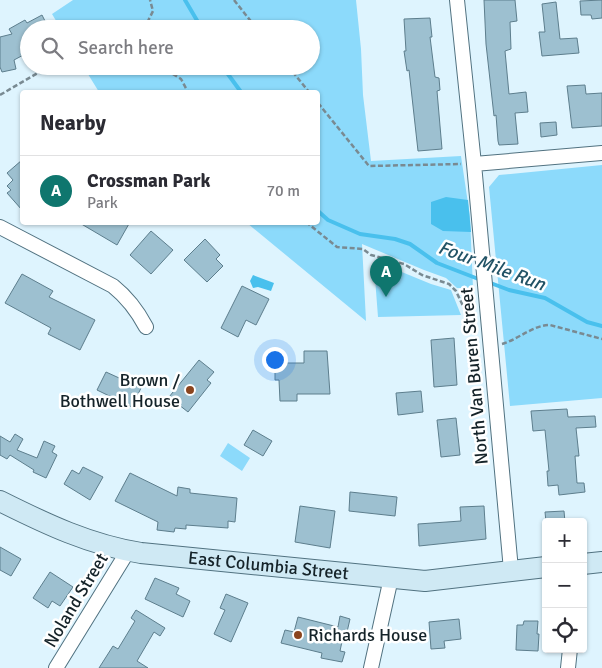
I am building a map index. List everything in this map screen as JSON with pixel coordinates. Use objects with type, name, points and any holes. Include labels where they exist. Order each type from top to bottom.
[{"type":"street","name":"North Van Buren Street","points":[[457,0],[511,570]]},
{"type":"street","points":[[474,164],[602,153]]},
{"type":"street","points":[[0,227],[113,286],[126,296],[138,310],[146,327]]},
{"type":"street","name":"East Columbia Street","points":[[0,501],[65,532],[128,551],[425,580],[542,567]]},
{"type":"street","name":"Noland Street","points":[[56,668],[128,551]]},
{"type":"street","points":[[587,564],[602,562]]},
{"type":"street","points":[[371,668],[392,578]]},
{"type":"street","points":[[568,668],[570,653]]},
{"type":"path","points":[[149,20],[154,11],[150,0]]},
{"type":"path","points":[[234,0],[250,20]]},
{"type":"path","points":[[0,95],[33,75]]},
{"type":"path","points":[[175,75],[181,79],[187,90]]},
{"type":"path","points":[[295,75],[307,90]]},
{"type":"path","points":[[320,105],[369,166],[474,164]]},
{"type":"path","points":[[310,225],[337,247],[363,249],[371,254],[404,264],[422,275],[449,284],[456,291],[464,308],[468,310],[480,309]]},
{"type":"path","points":[[489,345],[514,340],[542,325],[550,325],[602,339]]},
{"type":"shaded area","points":[[73,0],[356,0],[363,95],[371,161],[461,156],[470,217],[473,288],[457,288],[446,278],[362,244],[366,321],[249,225],[320,225],[320,90],[98,90],[89,75],[320,75],[320,20],[56,20],[52,14]]},
{"type":"shaded area","points":[[602,165],[602,398],[510,406],[489,187],[499,175]]},
{"type":"shaded area","points":[[446,197],[468,200],[471,232],[443,231],[431,224],[431,202]]},
{"type":"shaded area","points":[[392,268],[451,290],[461,315],[378,317],[375,278]]},
{"type":"shaded area","points":[[253,275],[274,283],[271,291],[258,287],[253,288],[250,281]]},
{"type":"shaded area","points":[[228,443],[250,458],[242,471],[220,456]]},
{"type":"building","points":[[484,0],[515,0],[517,21],[510,22],[511,49],[505,51],[509,94],[526,92],[528,112],[515,113],[518,144],[499,145],[498,141],[486,44]]},
{"type":"building","points":[[602,0],[602,18],[592,19],[591,15],[581,15],[580,1]]},
{"type":"building","points":[[556,2],[560,39],[577,38],[579,53],[542,56],[539,32],[545,32],[542,4]]},
{"type":"building","points":[[42,15],[44,20],[33,20]]},
{"type":"building","points":[[430,18],[432,37],[430,37],[435,77],[439,78],[440,90],[437,91],[442,149],[418,151],[409,70],[407,71],[404,51],[406,51],[404,19]]},
{"type":"building","points":[[20,23],[20,57],[14,60],[16,69],[2,72],[0,67],[0,37],[12,34],[9,29]]},
{"type":"building","points":[[585,85],[586,94],[602,93],[602,126],[572,128],[567,86]]},
{"type":"building","points":[[556,122],[557,135],[541,137],[540,123]]},
{"type":"building","points":[[20,162],[20,208],[7,193],[11,190],[7,186],[13,180],[7,173]]},
{"type":"building","points":[[83,225],[128,225],[117,245]]},
{"type":"building","points":[[151,231],[173,250],[151,274],[130,255]]},
{"type":"building","points":[[205,239],[220,255],[216,259],[223,266],[207,282],[184,260]]},
{"type":"building","points":[[22,274],[53,291],[49,297],[95,320],[80,350],[48,334],[51,328],[5,303]]},
{"type":"building","points":[[242,286],[269,299],[256,325],[246,320],[238,337],[221,328]]},
{"type":"building","points":[[454,338],[457,385],[434,387],[431,340]]},
{"type":"building","points":[[304,351],[327,351],[330,394],[297,394],[297,401],[280,401],[279,380],[275,380],[275,363],[304,363]]},
{"type":"building","name":"Brown / Bothwell House","points":[[199,360],[214,372],[207,380],[211,383],[188,412],[169,397]]},
{"type":"building","points":[[106,372],[141,388],[132,407],[97,390]]},
{"type":"building","points":[[421,391],[423,412],[398,415],[396,393]]},
{"type":"building","points":[[567,409],[568,417],[595,416],[596,427],[576,428],[579,456],[575,456],[577,483],[584,483],[585,492],[559,495],[558,485],[548,486],[547,471],[549,471],[545,430],[533,431],[531,411]]},
{"type":"building","points":[[456,418],[460,455],[441,457],[437,420]]},
{"type":"building","points":[[253,430],[272,441],[263,456],[244,445]]},
{"type":"building","points":[[15,434],[23,439],[17,450],[37,458],[44,441],[55,446],[52,452],[57,455],[46,478],[33,472],[34,470],[10,455],[7,459],[0,455],[0,436],[10,442]]},
{"type":"building","points":[[83,467],[103,477],[90,500],[64,484],[72,470],[79,474]]},
{"type":"building","points":[[130,473],[177,496],[178,487],[190,489],[190,493],[237,498],[235,522],[228,521],[228,528],[186,525],[186,529],[175,528],[174,532],[157,530],[158,522],[115,501]]},
{"type":"building","points":[[350,492],[397,497],[395,516],[349,511]]},
{"type":"building","points":[[300,506],[335,511],[330,548],[295,542]]},
{"type":"building","points":[[484,506],[486,539],[419,546],[418,524],[461,521],[460,507]]},
{"type":"building","points":[[564,511],[565,518],[546,518],[545,512]]},
{"type":"building","points":[[0,547],[21,559],[11,576],[0,570]]},
{"type":"building","points":[[50,572],[73,587],[60,606],[52,601],[48,608],[33,598]]},
{"type":"building","points":[[155,578],[179,588],[176,594],[190,601],[183,617],[145,599]]},
{"type":"building","points":[[226,594],[248,603],[231,642],[214,634],[225,610],[220,608]]},
{"type":"building","points":[[136,610],[165,628],[160,636],[154,632],[137,661],[148,668],[99,668],[113,646],[118,649],[135,621],[131,618]]},
{"type":"building","points":[[340,616],[350,619],[347,632],[344,632],[340,651],[345,652],[342,662],[321,658],[322,653],[281,643],[285,630],[294,632],[298,617],[338,627]]},
{"type":"building","points":[[459,619],[461,639],[444,641],[445,648],[431,649],[429,622]]},
{"type":"building","points":[[524,621],[538,621],[538,651],[516,650],[517,625],[523,625]]},
{"type":"waterway","name":"Four Mile Run","points":[[185,0],[197,20]]},
{"type":"waterway","name":"Four Mile Run","points":[[229,75],[240,90]]},
{"type":"waterway","name":"Four Mile Run","points":[[320,213],[328,220],[360,234],[395,239],[410,244],[437,263],[481,280]]},
{"type":"waterway","name":"Four Mile Run","points":[[488,282],[509,290],[545,298],[587,322],[602,326]]},
{"type":"place","name":"Crossman Park","points":[[386,297]]},
{"type":"place","name":"Brown / Bothwell House","points":[[190,390]]},
{"type":"place","name":"Richards House","points":[[298,635]]}]
